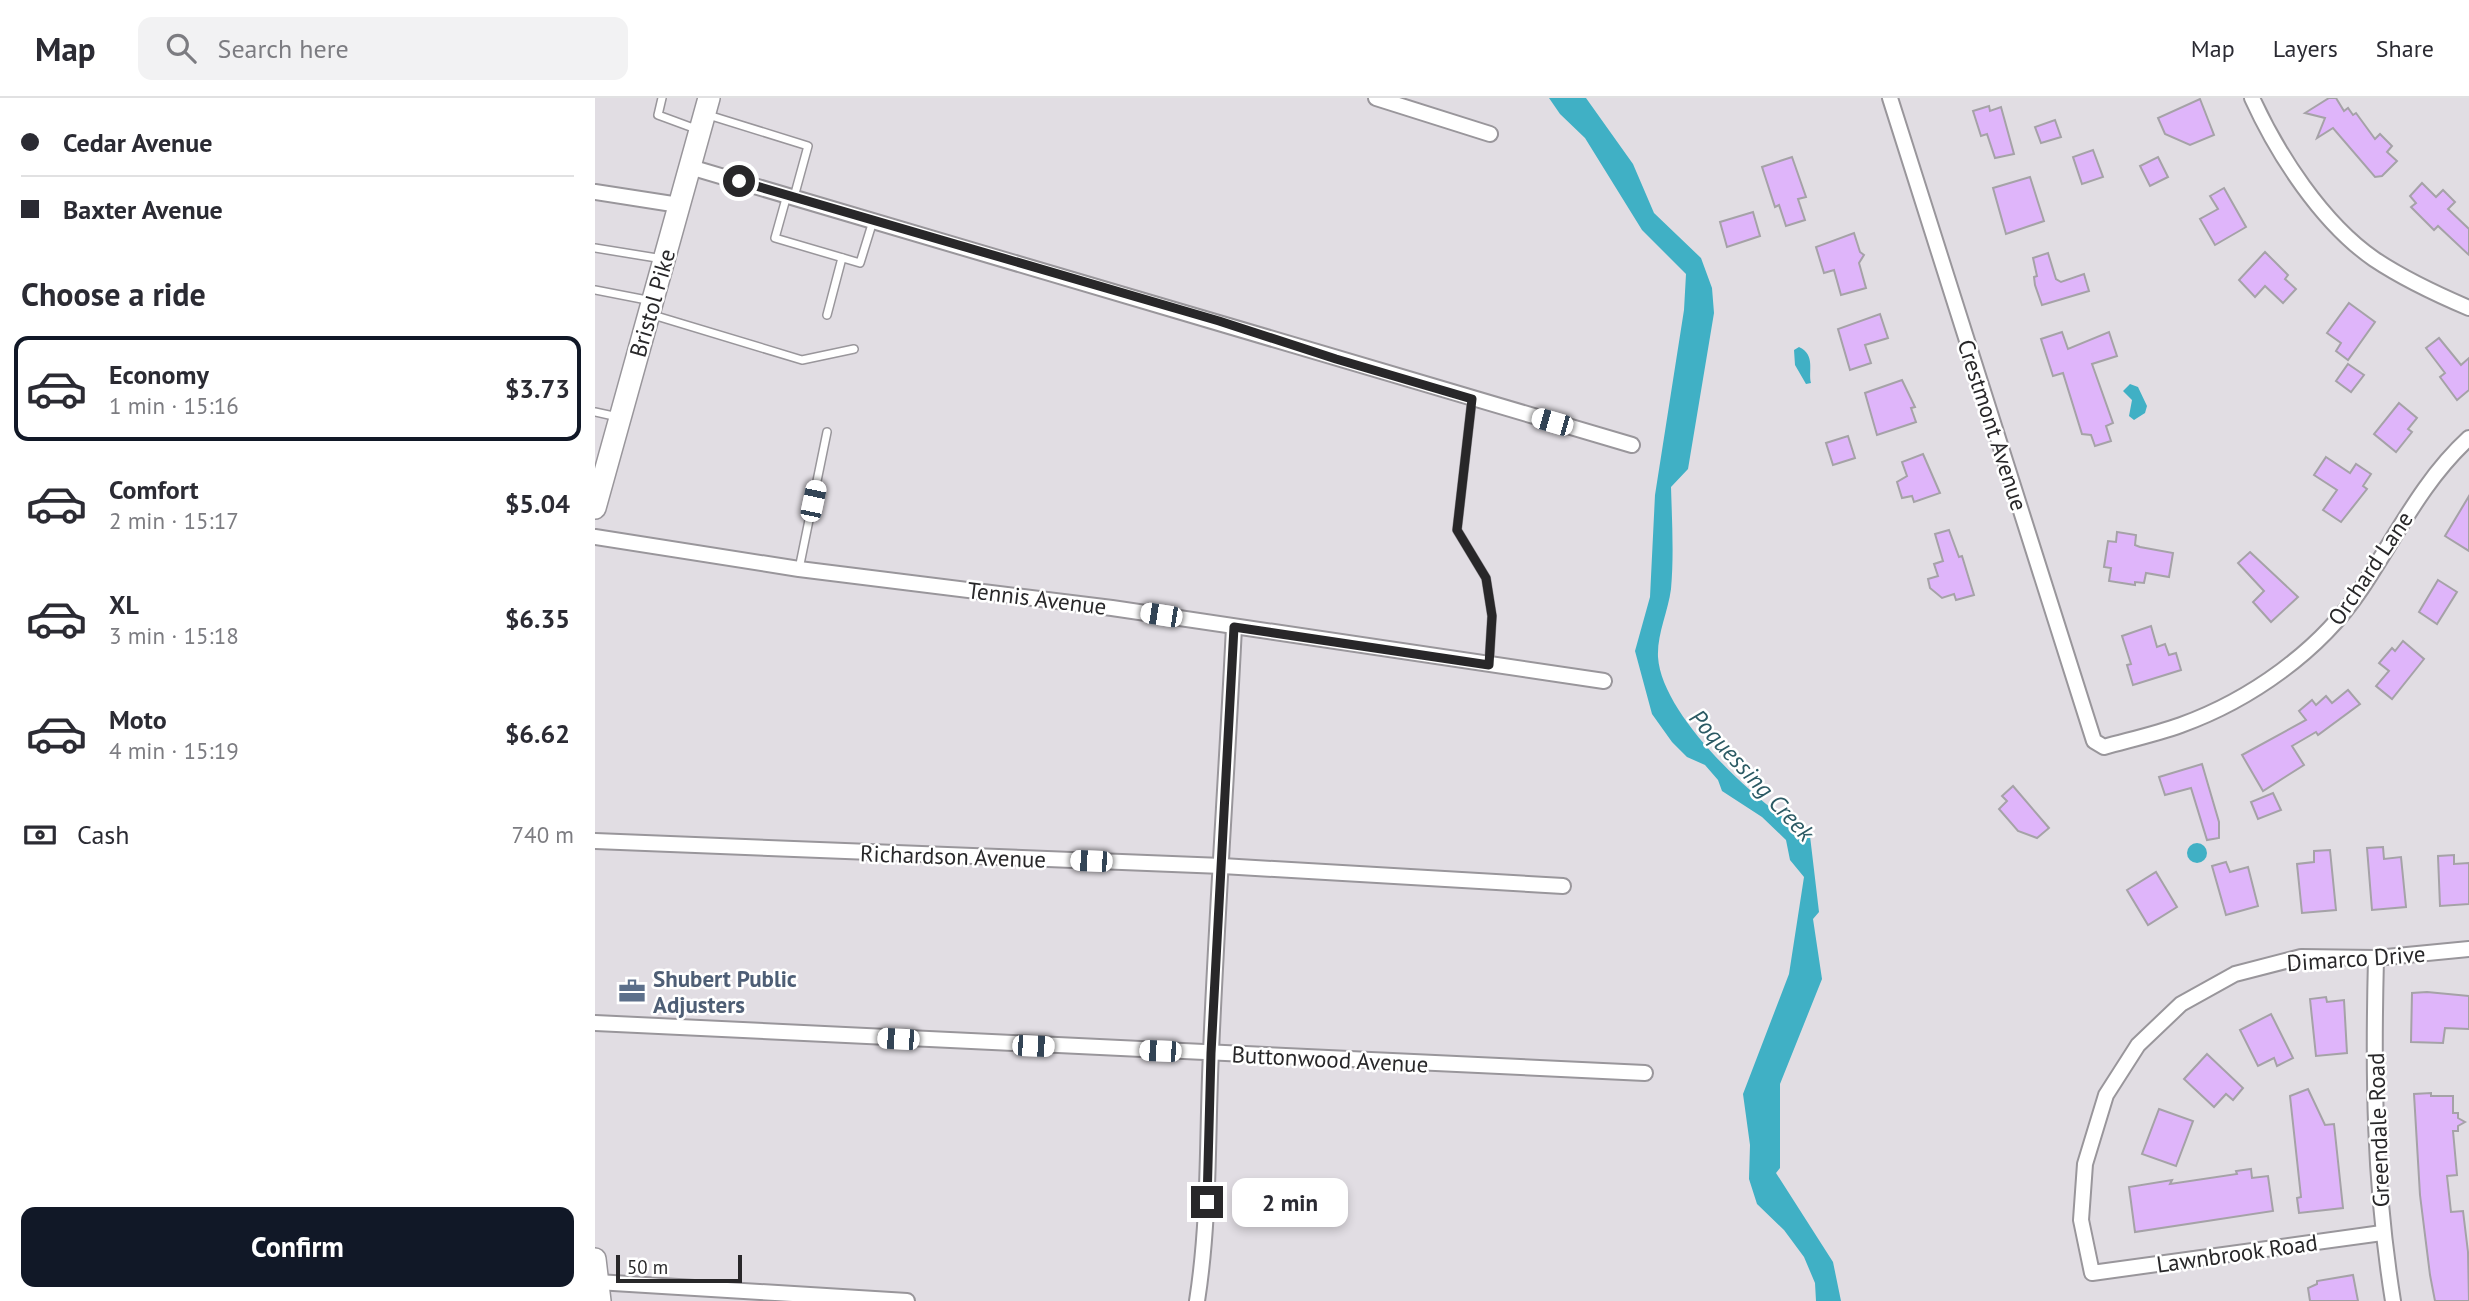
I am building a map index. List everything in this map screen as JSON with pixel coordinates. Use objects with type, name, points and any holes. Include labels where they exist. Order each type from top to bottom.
[{"type":"main road","name":"Bristol Pike","points":[[595,506],[705,114]]},
{"type":"main road","points":[[595,1259],[599,1292]]},
{"type":"street","points":[[1376,98],[1490,134]]},
{"type":"street","name":"Crestmont Avenue","points":[[1890,98],[2087,723],[2094,741],[2104,747]]},
{"type":"street","points":[[2252,98],[2270,136],[2302,183],[2334,221],[2372,257],[2425,289],[2469,308]]},
{"type":"street","points":[[690,167],[1632,445]]},
{"type":"street","points":[[595,192],[679,205]]},
{"type":"street","name":"Orchard Lane","points":[[2104,747],[2181,725],[2233,702],[2283,669],[2327,632],[2359,593],[2414,501],[2449,456],[2469,438]]},
{"type":"street","name":"Tennis Avenue","points":[[595,537],[799,569],[1112,608],[1604,681]]},
{"type":"street","points":[[1197,1301],[1204,1256],[1209,1175],[1211,1053],[1234,627]]},
{"type":"street","name":"Richardson Avenue","points":[[595,841],[1221,866],[1563,886]]},
{"type":"street","name":"Dimarco Drive","points":[[2092,1273],[2081,1220],[2085,1164],[2106,1095],[2141,1042],[2181,1004],[2235,974],[2301,957],[2376,958],[2469,949]]},
{"type":"street","name":"Greendale Road","points":[[2376,958],[2373,1097],[2382,1233],[2393,1301]]},
{"type":"street","name":"Buttonwood Avenue","points":[[595,1023],[1645,1073]]},
{"type":"street","name":"Lawnbrook Road","points":[[2092,1273],[2382,1233]]},
{"type":"street","points":[[599,1292],[907,1301]]},
{"type":"lane","points":[[662,98],[658,115],[705,114],[808,146],[775,239],[860,263],[873,220]]},
{"type":"lane","points":[[595,248],[664,259]]},
{"type":"lane","points":[[827,315],[842,258]]},
{"type":"lane","points":[[595,290],[802,360],[854,349]]},
{"type":"lane","points":[[1472,399],[1457,530],[1486,578],[1492,616],[1489,665]]},
{"type":"lane","points":[[595,412],[620,417]]},
{"type":"lane","points":[[799,569],[827,432]]},
{"type":"water","points":[[1549,98],[1586,98],[1633,164],[1654,213],[1701,258],[1712,288],[1714,313],[1688,469],[1671,487],[1671,589],[1659,640],[1658,657],[1664,681],[1695,733],[1741,782],[1810,836],[1819,912],[1813,919],[1822,979],[1780,1084],[1780,1168],[1776,1173],[1833,1262],[1841,1301],[1816,1301],[1815,1283],[1804,1257],[1784,1230],[1757,1204],[1749,1179],[1750,1145],[1743,1094],[1789,974],[1804,877],[1790,860],[1786,840],[1762,817],[1722,791],[1718,780],[1705,765],[1687,757],[1672,742],[1652,714],[1635,651],[1650,597],[1655,495],[1684,310],[1686,274],[1642,230],[1585,138],[1560,114]]},
{"type":"water","points":[[1799,347],[1808,354],[1811,383],[1806,384],[1795,365],[1794,350]]},
{"type":"water","points":[[2130,384],[2138,387],[2147,406],[2145,413],[2134,420],[2129,416],[2132,400],[2123,391]]},
{"type":"water","points":[[2197,843],[2204,846],[2207,853],[2204,860],[2197,863],[2190,860],[2187,853],[2190,846]]},
{"type":"building","points":[[2329,98],[2336,98],[2344,111],[2348,108],[2353,115],[2356,113],[2375,139],[2380,134],[2392,146],[2387,152],[2397,161],[2382,176],[2375,177],[2333,128],[2317,138],[2325,118],[2305,113]]},
{"type":"building","points":[[2200,99],[2214,135],[2190,145],[2165,134],[2158,118]]},
{"type":"building","points":[[1989,106],[1990,111],[2001,107],[2014,154],[1995,158],[1987,134],[1981,136],[1973,111]]},
{"type":"building","points":[[2055,120],[2061,137],[2041,143],[2035,127]]},
{"type":"building","points":[[2093,150],[2103,177],[2082,184],[2073,157]]},
{"type":"building","points":[[1792,157],[1806,197],[1798,199],[1805,220],[1786,226],[1779,205],[1775,207],[1762,167]]},
{"type":"building","points":[[2158,157],[2168,177],[2150,186],[2140,166]]},
{"type":"building","points":[[2030,177],[2044,221],[2006,234],[1993,188]]},
{"type":"building","points":[[2422,183],[2436,197],[2443,190],[2455,202],[2448,209],[2469,229],[2469,255],[2438,226],[2434,230],[2411,207],[2416,203],[2410,196]]},
{"type":"building","points":[[2224,188],[2246,227],[2215,245],[2200,219],[2218,209],[2210,196]]},
{"type":"building","points":[[1753,212],[1760,236],[1727,247],[1720,222]]},
{"type":"building","points":[[1854,233],[1860,252],[1864,255],[1859,263],[1866,288],[1841,295],[1834,270],[1824,273],[1816,247]]},
{"type":"building","points":[[2265,252],[2288,275],[2285,279],[2296,289],[2283,303],[2265,286],[2255,297],[2239,280]]},
{"type":"building","points":[[2048,253],[2056,279],[2061,282],[2084,274],[2089,291],[2042,305],[2035,285],[2034,277],[2037,276],[2033,258]]},
{"type":"building","points":[[2349,303],[2375,322],[2348,360],[2336,351],[2341,343],[2327,333]]},
{"type":"building","points":[[1880,314],[1888,338],[1865,345],[1871,363],[1850,370],[1838,329]]},
{"type":"building","points":[[2062,332],[2068,349],[2109,332],[2117,356],[2092,364],[2113,423],[2106,426],[2111,441],[2095,446],[2091,435],[2082,434],[2063,373],[2053,376],[2041,339]]},
{"type":"building","points":[[2439,338],[2461,365],[2469,358],[2469,390],[2457,400],[2440,377],[2445,373],[2426,348]]},
{"type":"building","points":[[2348,364],[2364,375],[2351,392],[2336,381]]},
{"type":"building","points":[[1902,380],[1915,407],[1911,408],[1916,422],[1877,435],[1865,393]]},
{"type":"building","points":[[2399,403],[2417,418],[2408,429],[2412,432],[2396,452],[2374,434]]},
{"type":"building","points":[[1848,436],[1855,458],[1833,465],[1826,443]]},
{"type":"building","points":[[1923,454],[1940,493],[1914,502],[1912,496],[1902,498],[1897,482],[1907,476],[1902,462]]},
{"type":"building","points":[[2326,457],[2350,473],[2356,464],[2371,474],[2363,486],[2367,489],[2341,522],[2323,510],[2337,490],[2314,475]]},
{"type":"building","points":[[2469,496],[2469,551],[2445,536]]},
{"type":"building","points":[[1949,530],[1959,557],[1962,556],[1974,595],[1956,600],[1954,594],[1942,598],[1930,588],[1928,579],[1938,576],[1934,564],[1943,561],[1935,534]]},
{"type":"building","points":[[2117,532],[2136,535],[2135,545],[2140,547],[2173,553],[2169,577],[2146,573],[2144,583],[2135,582],[2135,585],[2109,581],[2111,568],[2104,567],[2108,541],[2116,542]]},
{"type":"building","points":[[2250,552],[2298,597],[2271,622],[2253,602],[2264,591],[2238,563]]},
{"type":"building","points":[[2438,580],[2457,592],[2437,624],[2419,612]]},
{"type":"building","points":[[2151,626],[2157,647],[2165,644],[2169,655],[2176,653],[2181,670],[2133,685],[2127,665],[2131,664],[2122,636]]},
{"type":"building","points":[[2403,641],[2424,659],[2392,699],[2376,686],[2389,671],[2379,663],[2392,648],[2395,651]]},
{"type":"building","points":[[2348,690],[2360,704],[2318,735],[2316,732],[2292,746],[2304,765],[2263,791],[2242,755],[2306,720],[2299,711],[2312,700],[2316,705],[2326,696],[2332,703]]},
{"type":"building","points":[[2202,764],[2219,822],[2219,838],[2207,840],[2191,788],[2165,795],[2159,777]]},
{"type":"building","points":[[2013,786],[2049,828],[2037,838],[2018,831],[1999,809],[2007,801],[2002,796]]},
{"type":"building","points":[[2273,793],[2281,810],[2258,819],[2251,802]]},
{"type":"building","points":[[2383,847],[2384,859],[2401,857],[2406,907],[2372,910],[2367,848]]},
{"type":"building","points":[[2330,850],[2336,910],[2302,913],[2297,864],[2314,862],[2314,851]]},
{"type":"building","points":[[2454,855],[2454,864],[2469,863],[2469,904],[2440,906],[2438,856]]},
{"type":"building","points":[[2226,862],[2230,872],[2248,867],[2258,906],[2226,915],[2212,866]]},
{"type":"building","points":[[2156,872],[2177,907],[2148,925],[2127,890]]},
{"type":"building","points":[[2412,993],[2469,996],[2469,1029],[2445,1028],[2443,1043],[2411,1042]]},
{"type":"building","points":[[2326,997],[2327,1002],[2344,1000],[2347,1053],[2316,1056],[2310,999]]},
{"type":"building","points":[[2271,1014],[2293,1058],[2277,1066],[2274,1058],[2258,1066],[2240,1030]]},
{"type":"building","points":[[2207,1054],[2243,1088],[2233,1100],[2226,1094],[2214,1107],[2184,1079]]},
{"type":"building","points":[[2308,1089],[2325,1125],[2334,1124],[2343,1208],[2299,1213],[2297,1198],[2301,1197],[2290,1096]]},
{"type":"building","points":[[2431,1093],[2431,1096],[2453,1096],[2453,1113],[2458,1113],[2458,1118],[2465,1122],[2458,1126],[2458,1131],[2453,1131],[2457,1175],[2447,1176],[2451,1212],[2463,1211],[2468,1252],[2469,1301],[2435,1301],[2430,1275],[2420,1195],[2414,1094]]},
{"type":"building","points":[[2159,1109],[2193,1121],[2176,1166],[2142,1154]]},
{"type":"building","points":[[2251,1169],[2252,1178],[2268,1176],[2273,1211],[2135,1232],[2129,1187],[2172,1180],[2170,1184],[2237,1174],[2236,1171]]},
{"type":"building","points":[[2353,1275],[2358,1301],[2310,1301],[2308,1288],[2317,1284],[2317,1281]]},
{"type":"place","name":"Shubert Public Adjusters","points":[[632,991]]},
{"type":"route","points":[[739,181],[1219,321],[1472,399],[1457,530],[1486,578],[1492,616],[1489,665],[1234,627],[1211,1053],[1207,1202]]},
{"type":"water label","name":"Poquessing Creek","points":[[1752,775]]}]
